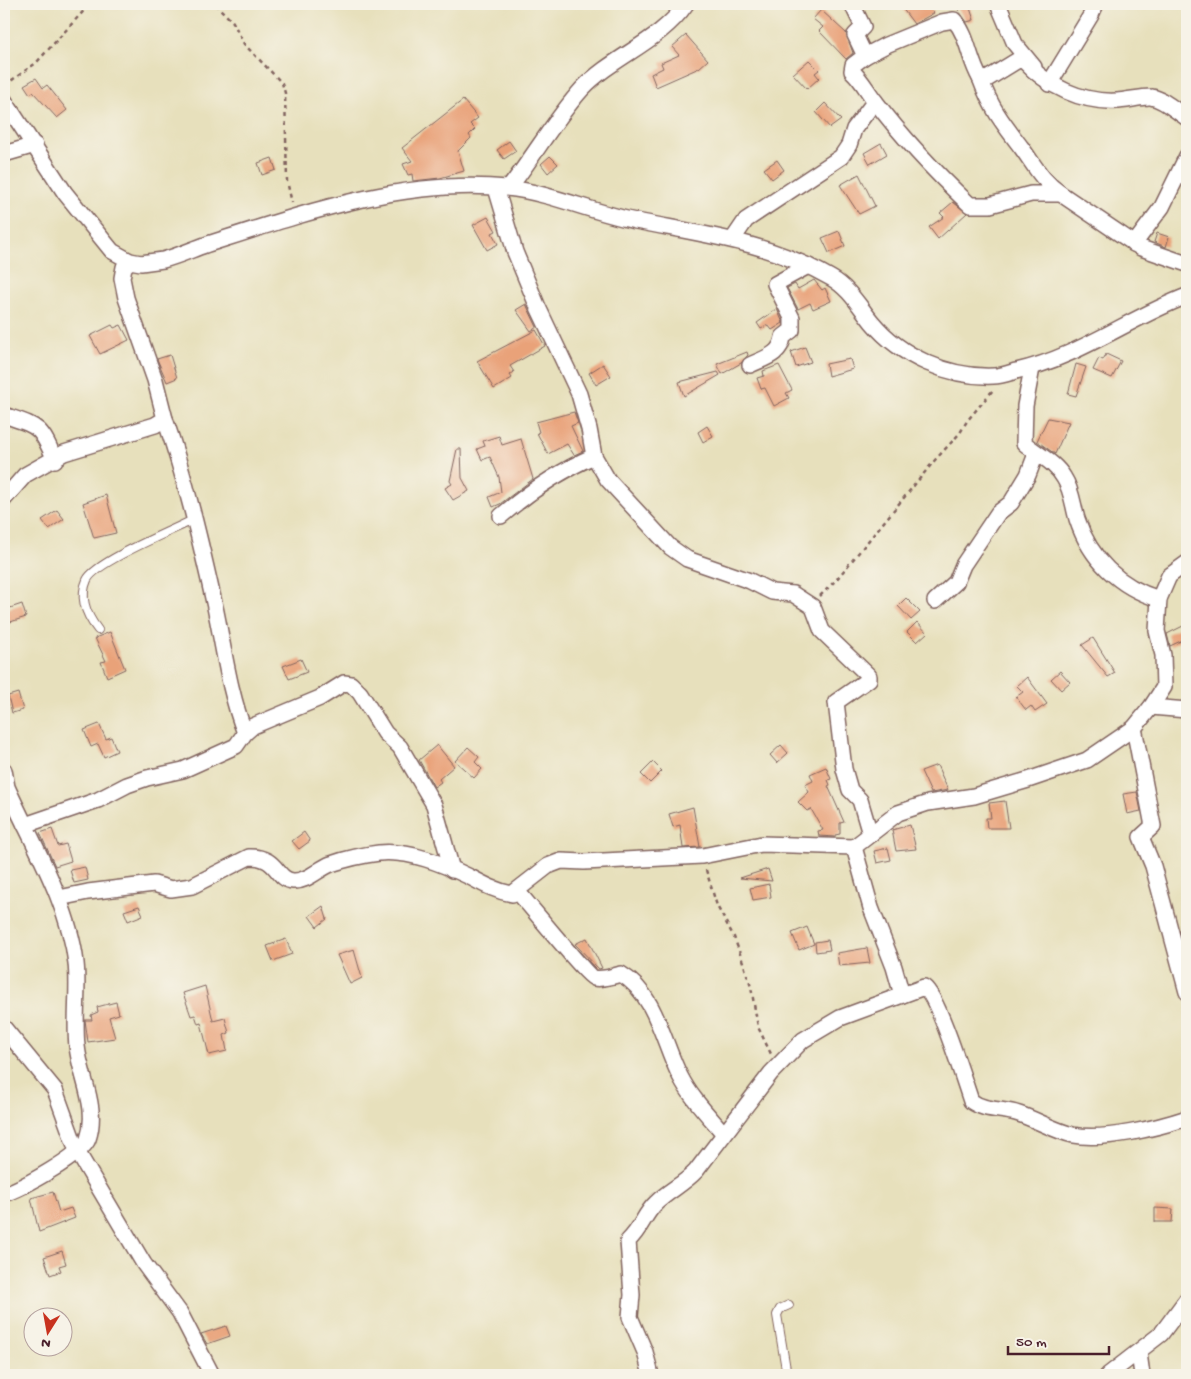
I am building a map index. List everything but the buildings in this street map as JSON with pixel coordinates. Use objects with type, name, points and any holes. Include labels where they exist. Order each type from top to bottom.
[{"type":"street","points":[[502,188],[582,89],[615,62],[665,27],[686,4]]},
{"type":"street","points":[[852,4],[863,27],[855,35],[865,56]]},
{"type":"street","points":[[998,4],[1015,44],[1026,54],[1045,80]]},
{"type":"street","points":[[1045,80],[1091,15],[1096,4]]},
{"type":"street","points":[[1060,194],[1031,194],[990,205],[970,205],[942,178],[874,100],[863,81],[852,71],[853,65],[886,45],[942,22],[954,20],[961,29],[969,56],[987,98],[1000,121],[1045,183],[1134,244],[1187,264]]},
{"type":"street","points":[[980,78],[987,79],[1018,60],[1024,61],[1045,80],[1082,97],[1110,102],[1136,100],[1149,96],[1160,100],[1187,118]]},
{"type":"street","points":[[4,100],[65,193],[112,251],[130,261],[153,262],[163,260],[338,204],[424,188],[502,188],[614,217],[733,238],[808,266],[832,278],[847,290],[874,325],[895,344],[918,358],[941,370],[996,376],[1032,368],[1088,345],[1158,307],[1187,296]]},
{"type":"street","points":[[733,238],[746,220],[841,157],[849,145],[854,129],[874,100]]},
{"type":"street","points":[[4,154],[34,145]]},
{"type":"street","points":[[1134,244],[1162,207],[1187,156]]},
{"type":"street","points":[[502,188],[515,252],[579,394],[594,456],[608,480],[670,547],[687,559],[750,581],[772,592],[793,594],[813,606],[822,631],[869,676],[869,679],[836,702],[836,711],[844,768],[850,790],[860,800],[870,834]]},
{"type":"street","points":[[130,261],[124,267],[122,278],[126,298],[155,380],[165,419],[178,457],[215,608],[235,708],[245,733]]},
{"type":"street","points":[[750,365],[777,353],[782,345],[783,337],[792,330],[792,318],[775,284],[808,266]]},
{"type":"street","points":[[1032,368],[1023,435],[1024,442],[1036,454],[1055,465],[1066,480],[1077,520],[1093,553],[1112,574],[1127,586],[1159,599]]},
{"type":"street","points":[[4,415],[26,422],[41,430],[55,460]]},
{"type":"street","points":[[4,499],[25,475],[76,448],[154,425],[165,419]]},
{"type":"street","points":[[935,601],[956,582],[963,565],[998,513],[1011,503],[1028,475],[1036,454]]},
{"type":"street","points":[[500,516],[543,484],[573,465],[594,456]]},
{"type":"street","points":[[59,898],[88,892],[154,884],[171,889],[192,886],[249,858],[259,857],[268,860],[290,881],[300,881],[330,864],[380,853],[414,856],[452,870],[495,891],[512,894],[548,866],[561,861],[584,862],[702,856],[762,844],[854,847],[898,813],[928,803],[974,796],[1087,760],[1134,728],[1151,708],[1164,687],[1163,655],[1157,631],[1159,599],[1169,576],[1187,563]]},
{"type":"street","points":[[25,825],[98,800],[127,785],[183,770],[236,746],[245,733],[253,726],[320,698],[344,683],[351,684],[360,692],[385,733],[400,747],[434,805],[452,870]]},
{"type":"street","points":[[1151,708],[1187,710]]},
{"type":"street","points":[[1134,728],[1154,826],[1141,837],[1153,866],[1187,992]]},
{"type":"street","points":[[4,770],[6,788],[59,898],[76,962],[77,1047],[91,1106],[88,1141],[19,1189],[4,1194]]},
{"type":"street","points":[[854,847],[870,908],[894,967],[902,995]]},
{"type":"street","points":[[517,891],[555,933],[586,973],[594,978],[621,974],[639,988],[680,1076],[694,1098],[724,1134]]},
{"type":"street","points":[[651,1375],[642,1344],[630,1317],[632,1295],[628,1240],[642,1226],[654,1204],[689,1179],[776,1068],[803,1040],[840,1018],[924,987],[928,990],[972,1101],[980,1108],[1017,1113],[1073,1135],[1103,1135],[1155,1128],[1187,1118]]},
{"type":"street","points":[[4,1028],[55,1090],[76,1151],[144,1264],[180,1313],[212,1375]]},
{"type":"street","points":[[1108,1375],[1161,1334],[1187,1300]]},
{"type":"street","points":[[1139,1352],[1142,1375]]},
{"type":"lane","points":[[98,630],[88,617],[84,597],[87,579],[97,569],[124,553],[194,520]]},
{"type":"lane","points":[[787,1375],[777,1316],[780,1309],[790,1305]]},
{"type":"path","points":[[4,86],[36,63],[90,4]]},
{"type":"path","points":[[215,4],[233,22],[244,44],[282,83],[285,93],[287,181],[297,216]]},
{"type":"path","points":[[813,606],[935,460],[960,433],[967,421],[995,387],[996,376]]},
{"type":"path","points":[[702,856],[717,906],[734,937],[752,987],[758,1027],[776,1068]]}]
